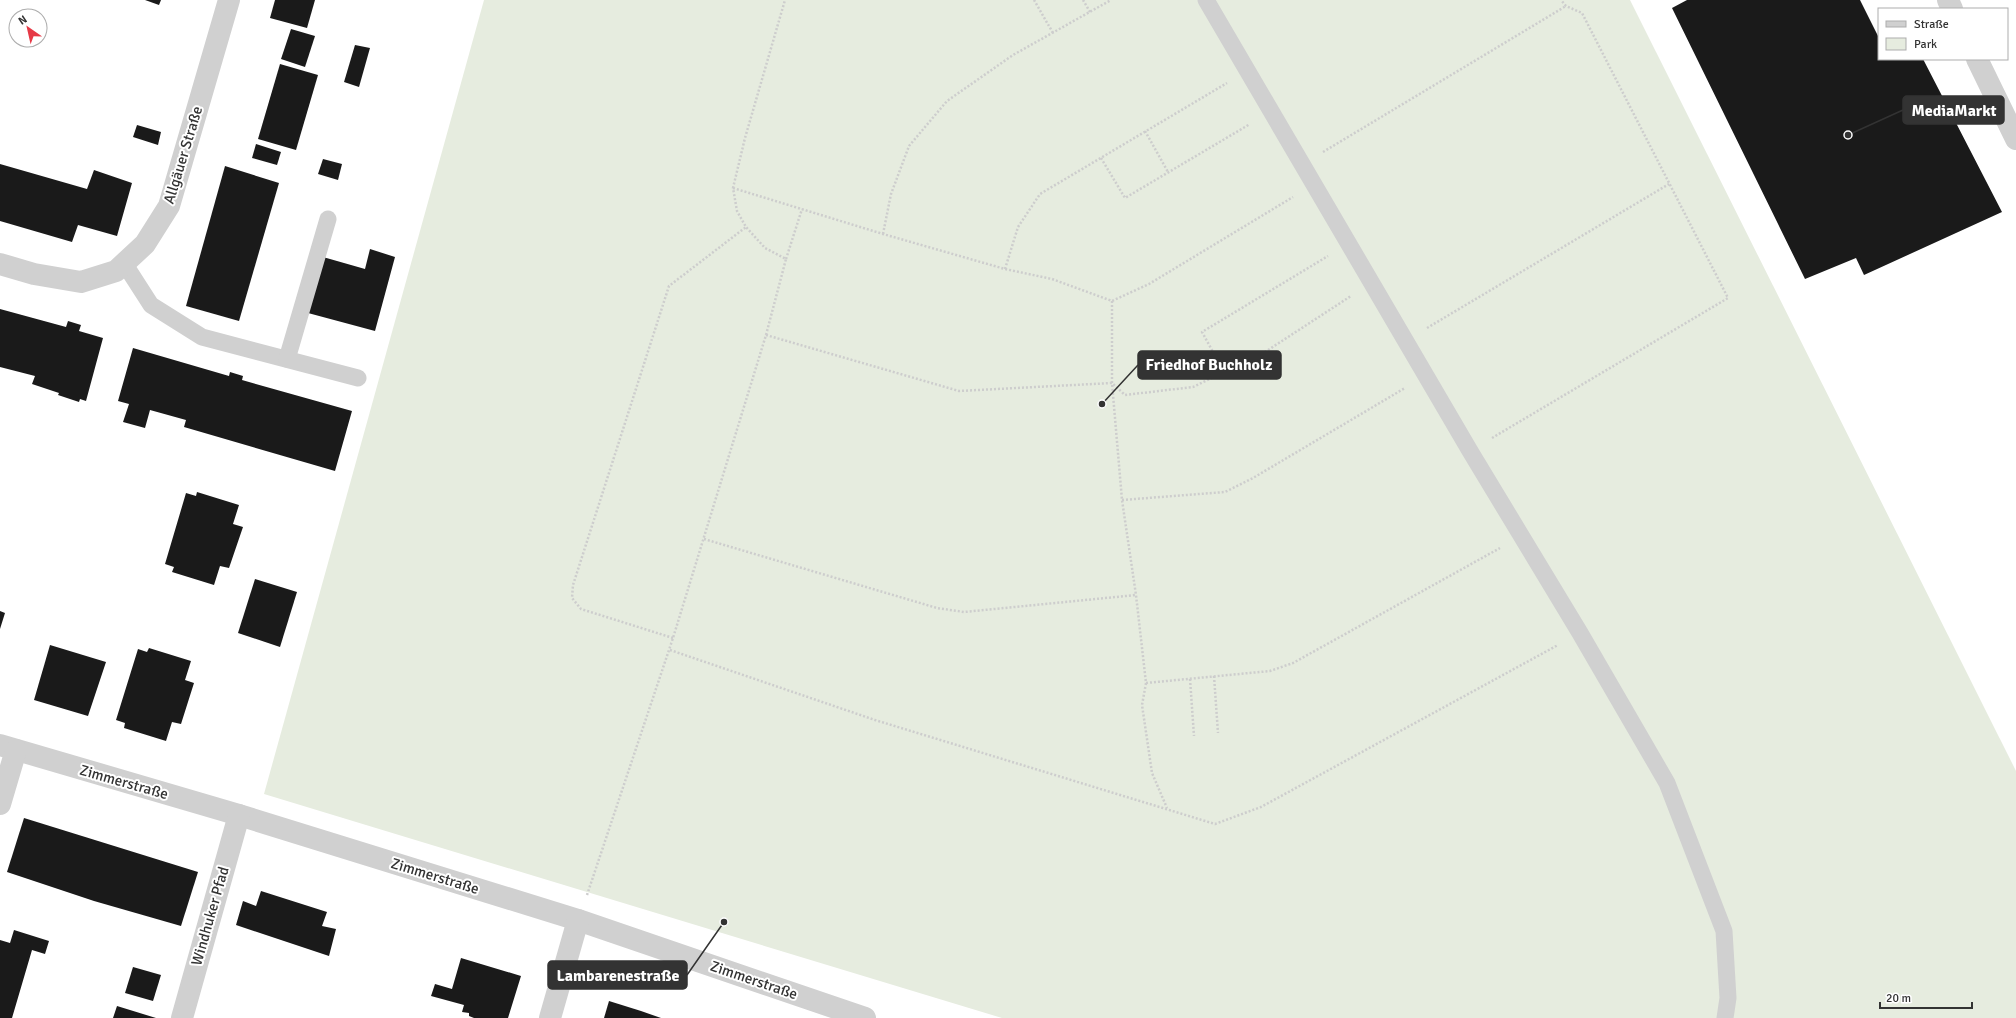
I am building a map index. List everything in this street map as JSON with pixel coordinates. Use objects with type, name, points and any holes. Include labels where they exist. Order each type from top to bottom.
[{"type":"street","name":"Allgäuer Straße","points":[[0,264],[34,274],[81,282],[116,271],[145,244],[169,206],[229,0]]},
{"type":"street","points":[[1977,60],[2016,139]]},
{"type":"street","points":[[0,804],[8,747]]},
{"type":"street","name":"Zimmerstraße","points":[[8,747],[239,815],[578,920],[865,1018]]},
{"type":"street","name":"Windhuker Pfad","points":[[182,1018],[239,815]]},
{"type":"street","points":[[550,1018],[578,920]]},
{"type":"lane","points":[[1206,0],[1470,451],[1580,633],[1667,783],[1724,931],[1728,998],[1725,1018]]},
{"type":"lane","points":[[287,360],[328,219]]},
{"type":"lane","points":[[124,263],[150,305],[202,337],[358,378]]},
{"type":"path","points":[[785,0],[745,138],[733,188],[737,211],[746,227],[765,248],[786,258]]},
{"type":"path","points":[[1034,0],[1053,33]]},
{"type":"path","points":[[1083,0],[1090,12]]},
{"type":"path","points":[[883,234],[892,194],[909,146],[947,101],[1013,55],[1111,0]]},
{"type":"path","points":[[1470,451],[1728,298],[1582,13],[1566,6],[1561,0]]},
{"type":"path","points":[[1303,165],[1566,6]]},
{"type":"path","points":[[1005,269],[1018,227],[1040,194],[1248,71]]},
{"type":"path","points":[[1101,158],[1125,198],[1272,112]]},
{"type":"path","points":[[1145,131],[1168,172]]},
{"type":"path","points":[[1406,341],[1669,184]]},
{"type":"path","points":[[733,188],[883,234],[1005,269],[1052,279],[1112,301],[1149,284],[1314,185]]},
{"type":"path","points":[[578,920],[670,650],[766,335],[786,258],[802,209]]},
{"type":"path","points":[[673,638],[582,609],[572,598],[573,585],[669,286],[746,227]]},
{"type":"path","points":[[1224,372],[1202,332],[1349,243]]},
{"type":"path","points":[[766,335],[960,391],[1112,383],[1125,394],[1193,387],[1265,352],[1372,282]]},
{"type":"path","points":[[1112,301],[1112,383],[1122,500],[1136,594],[1146,683],[1142,705],[1152,773],[1167,808]]},
{"type":"path","points":[[1122,500],[1224,492],[1253,478],[1426,375]]},
{"type":"path","points":[[1146,683],[1270,671],[1293,663],[1521,536]]},
{"type":"path","points":[[704,539],[938,608],[964,612],[1136,594]]},
{"type":"path","points":[[670,650],[875,720],[1167,808],[1215,824],[1261,807],[1580,633]]},
{"type":"path","points":[[1214,676],[1218,733]]},
{"type":"path","points":[[1190,679],[1194,736]]},
{"type":"green space","points":[[484,0],[1630,0],[2016,771],[2016,1018],[1002,1018],[264,794]]},
{"type":"building","points":[[145,0],[161,0],[159,5]]},
{"type":"building","points":[[275,0],[315,0],[307,28],[270,18]]},
{"type":"building","points":[[1687,0],[1860,0],[1878,36],[1878,60],[1924,60],[2002,212],[1864,275],[1856,258],[1805,279],[1672,8]]},
{"type":"building","points":[[291,29],[315,36],[305,67],[281,59]]},
{"type":"building","points":[[355,45],[370,48],[359,87],[344,82]]},
{"type":"building","points":[[280,64],[318,75],[296,150],[258,139]]},
{"type":"building","points":[[137,125],[161,132],[158,145],[133,137]]},
{"type":"building","points":[[256,144],[281,152],[277,165],[252,158]]},
{"type":"building","points":[[323,159],[342,164],[338,180],[318,174]]},
{"type":"building","points":[[0,164],[87,189],[94,170],[132,183],[117,236],[78,225],[72,242],[0,221]]},
{"type":"building","points":[[225,166],[279,183],[239,321],[186,306]]},
{"type":"building","points":[[370,249],[395,257],[375,331],[308,313],[323,257],[365,269]]},
{"type":"building","points":[[0,309],[66,327],[68,321],[81,325],[79,331],[103,338],[86,401],[80,399],[79,402],[58,395],[59,393],[32,384],[35,376],[0,367]]},
{"type":"building","points":[[133,348],[229,376],[230,372],[243,376],[242,380],[352,411],[335,471],[184,427],[186,420],[150,410],[145,428],[123,422],[129,404],[118,401]]},
{"type":"building","points":[[197,492],[239,505],[233,524],[243,527],[229,568],[220,566],[214,585],[172,572],[174,567],[165,564],[186,493],[196,496]]},
{"type":"building","points":[[255,579],[297,592],[280,647],[238,633]]},
{"type":"building","points":[[0,611],[5,613],[0,629]]},
{"type":"building","points":[[50,645],[106,662],[88,716],[34,700]]},
{"type":"building","points":[[149,648],[191,661],[185,680],[194,683],[181,724],[172,722],[166,741],[124,728],[125,723],[116,720],[138,649],[147,652]]},
{"type":"building","points":[[24,818],[198,872],[181,926],[94,901],[7,872]]},
{"type":"building","points":[[261,891],[327,912],[322,926],[336,929],[329,956],[236,925],[243,901],[256,906]]},
{"type":"building","points":[[14,930],[49,941],[45,954],[32,950],[12,1018],[0,1018],[0,940],[10,943]]},
{"type":"building","points":[[461,958],[521,976],[508,1018],[474,1018],[469,1016],[469,1013],[462,1012],[464,1005],[431,996],[435,984],[452,989]]},
{"type":"building","points":[[133,967],[161,975],[153,1001],[125,993]]},
{"type":"building","points":[[609,1001],[641,1011],[661,1018],[604,1018]]},
{"type":"building","points":[[117,1006],[156,1018],[113,1018]]},
{"type":"place","name":"MediaMarkt","points":[[1848,135]]},
{"type":"place","name":"Friedhof Buchholz","points":[[1102,404]]},
{"type":"place","name":"Lambarenestraße","points":[[724,922]]}]
